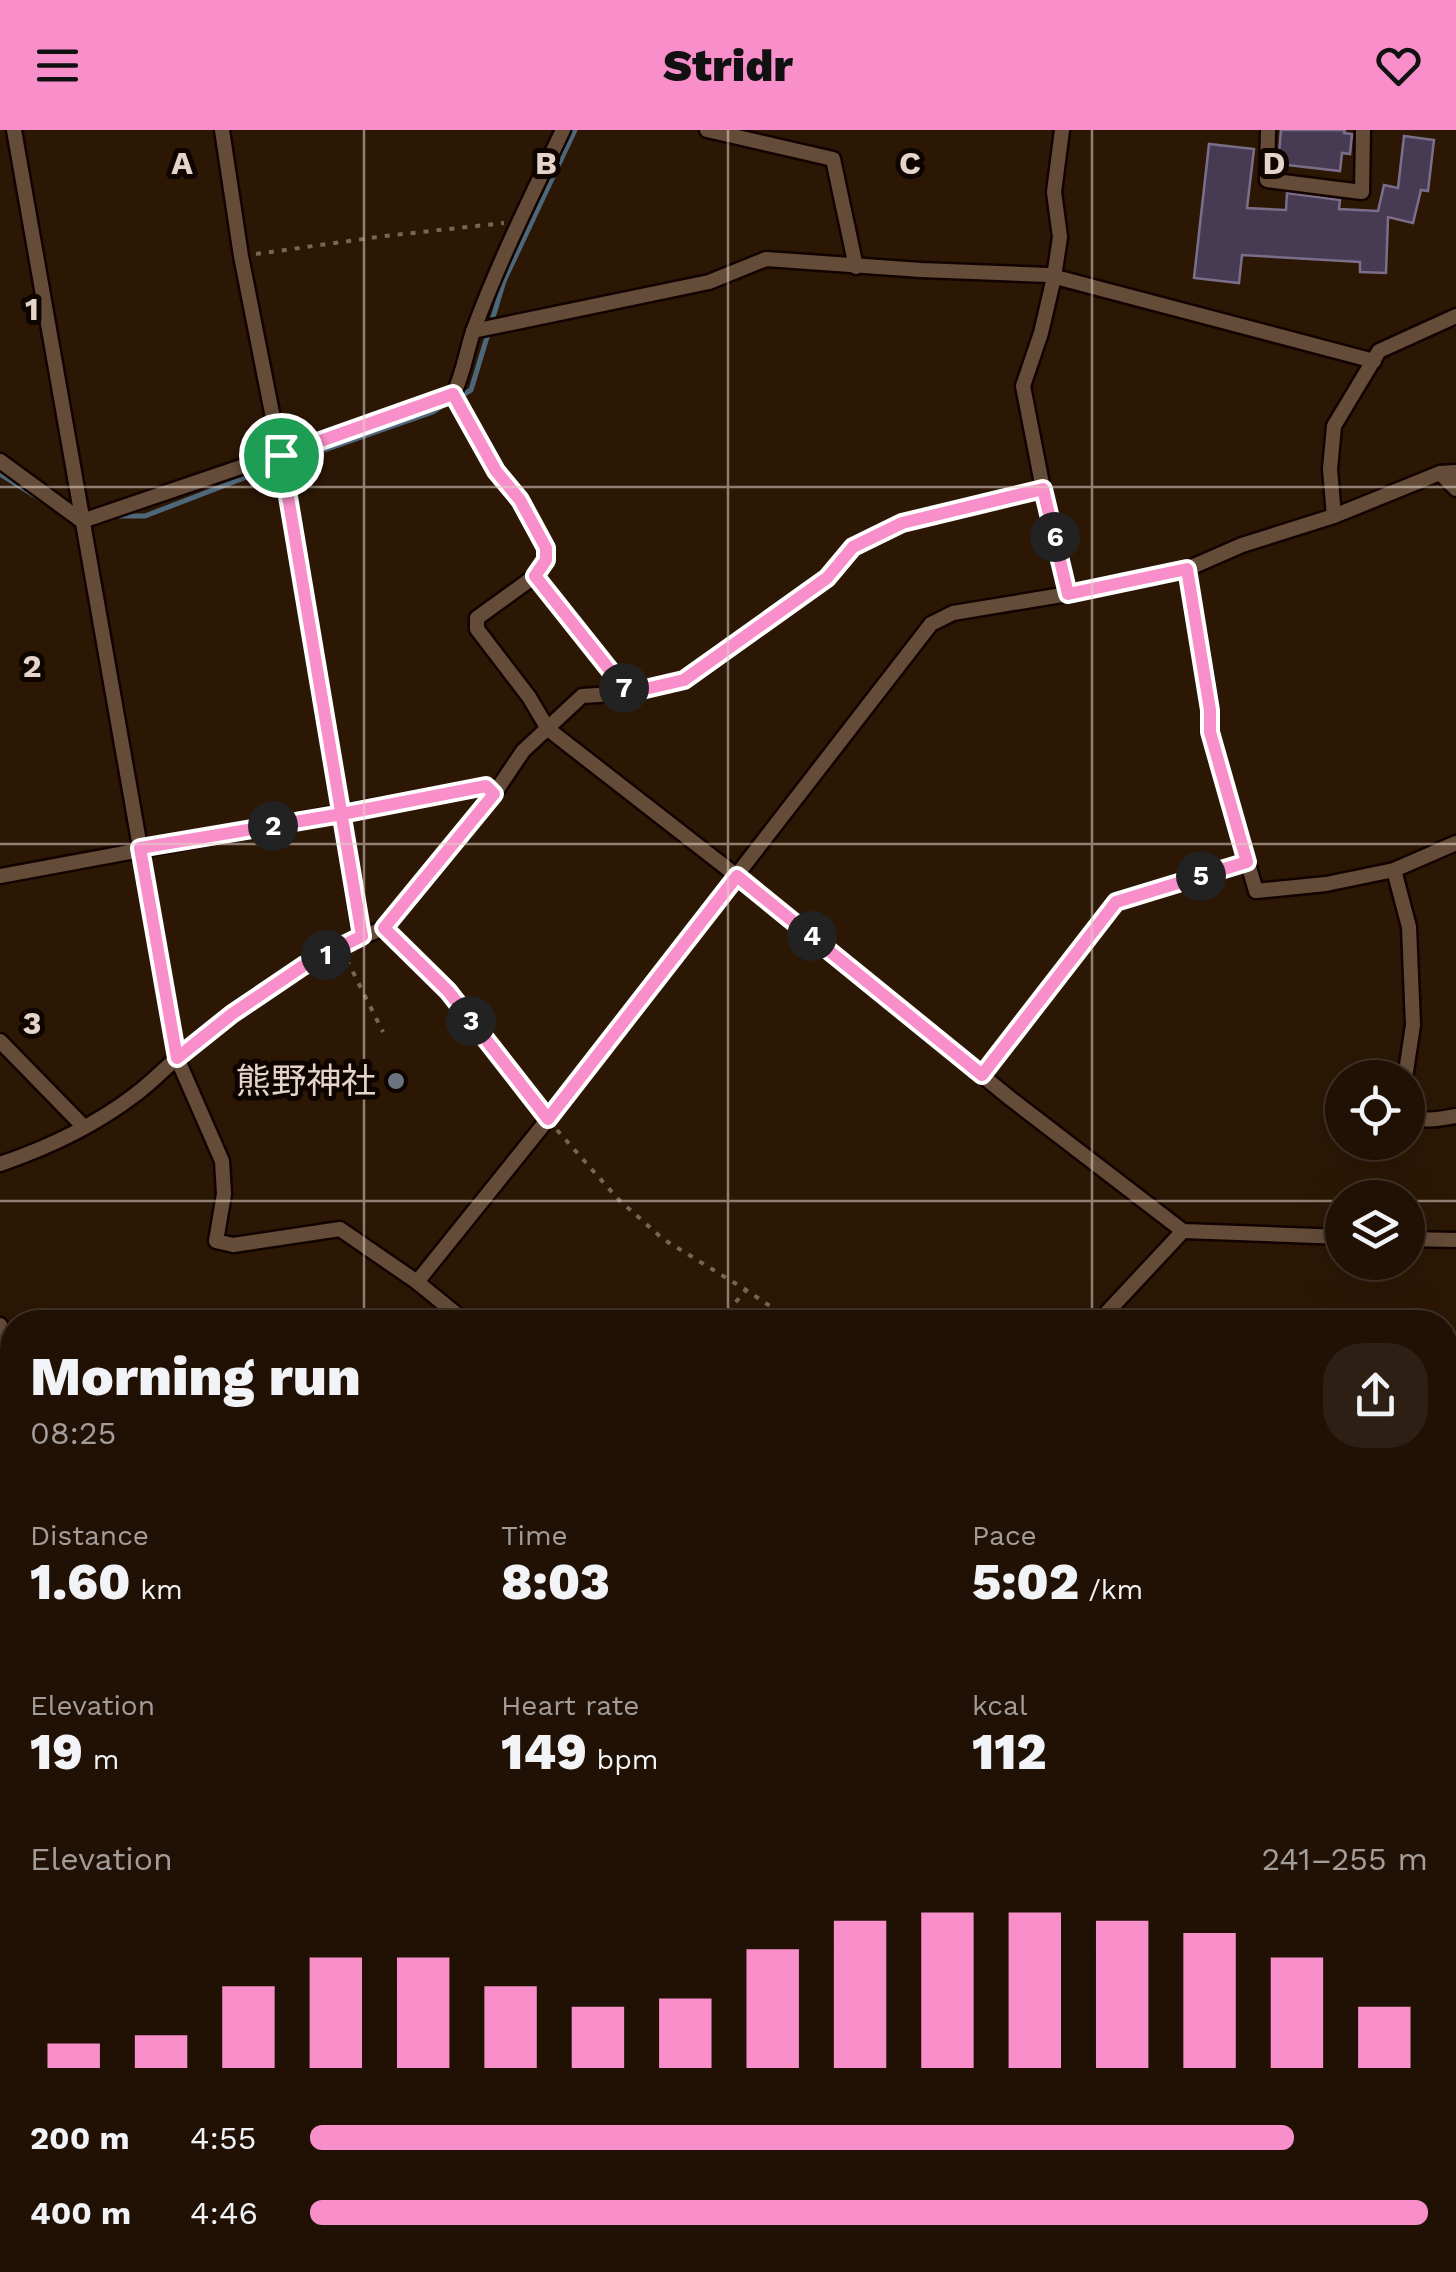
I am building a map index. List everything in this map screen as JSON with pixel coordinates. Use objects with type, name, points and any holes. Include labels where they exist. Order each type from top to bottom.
[{"type":"street","points":[[14,130],[177,1058],[222,1161],[224,1194],[216,1241],[232,1244],[340,1229],[451,1310]]},
{"type":"street","points":[[222,130],[362,936]]},
{"type":"street","points":[[82,521],[453,394],[473,332],[562,130]]},
{"type":"street","points":[[708,130],[833,159],[856,266]]},
{"type":"street","points":[[1062,130],[1054,192],[1060,237],[1054,277],[1041,334],[1023,386],[1068,594]]},
{"type":"street","points":[[1268,130],[1267,180],[1362,192],[1363,130]]},
{"type":"street","points":[[473,332],[709,282],[766,259],[1054,277],[1374,361]]},
{"type":"street","points":[[1334,516],[1330,469],[1334,426],[1379,351],[1456,316]]},
{"type":"street","points":[[453,394],[546,548],[546,560],[535,576],[478,618],[477,629],[529,697],[548,729],[1183,1231],[1325,1235]]},
{"type":"street","points":[[0,461],[82,521]]},
{"type":"street","points":[[417,1282],[931,624],[953,614],[1187,569],[1242,545],[1334,516],[1440,474],[1456,472]]},
{"type":"street","points":[[1440,474],[1456,489]]},
{"type":"street","points":[[0,1164],[84,1127],[136,1094],[232,1014],[303,966],[384,928],[494,794],[524,751],[582,696],[628,693],[684,680],[827,578],[853,547],[902,523],[1043,489]]},
{"type":"street","points":[[1187,569],[1210,710],[1210,732],[1256,891],[1326,884],[1394,870],[1456,843]]},
{"type":"street","points":[[535,576],[628,693]]},
{"type":"street","points":[[0,876],[486,786],[494,794]]},
{"type":"street","points":[[982,1075],[1116,902],[1247,862]]},
{"type":"street","points":[[1394,870],[1409,927],[1413,1026],[1408,1060]]},
{"type":"street","points":[[384,928],[448,991],[548,1119]]},
{"type":"street","points":[[0,1041],[84,1127]]},
{"type":"street","points":[[1425,1120],[1456,1116]]},
{"type":"street","points":[[1109,1310],[1183,1231]]},
{"type":"street","points":[[1425,1239],[1456,1240]]},
{"type":"path","points":[[241,256],[519,222]]},
{"type":"path","points":[[341,947],[383,1032]]},
{"type":"path","points":[[548,1119],[618,1199],[663,1239],[776,1310]]},
{"type":"path","points":[[729,1310],[746,1290]]},
{"type":"building","points":[[1281,130],[1345,130],[1344,133],[1352,134],[1350,154],[1342,153],[1340,171],[1278,164]]},
{"type":"building","points":[[1404,136],[1434,140],[1428,191],[1421,190],[1413,223],[1388,217],[1386,273],[1360,272],[1360,262],[1242,255],[1239,283],[1194,278],[1209,144],[1254,149],[1247,208],[1286,210],[1287,193],[1340,200],[1339,209],[1378,211],[1384,185],[1398,188]]},
{"type":"waterway","points":[[459,397],[471,390],[504,281],[575,130]]},
{"type":"waterway","points":[[116,516],[145,516],[433,412],[449,402]]},
{"type":"waterway","points":[[0,474],[48,504]]},
{"type":"place","name":"熊野神社","points":[[396,1081]]},
{"type":"route","points":[[281,455],[342,814],[362,936],[303,966],[232,1014],[177,1058],[140,848],[342,814],[486,786],[494,794],[384,928],[448,991],[548,1119],[737,876],[982,1075],[1116,902],[1247,862],[1210,732],[1210,710],[1187,569],[1068,594],[1043,489],[902,523],[853,547],[827,578],[684,680],[628,693],[535,576],[546,560],[546,548],[453,394],[281,455]]}]
